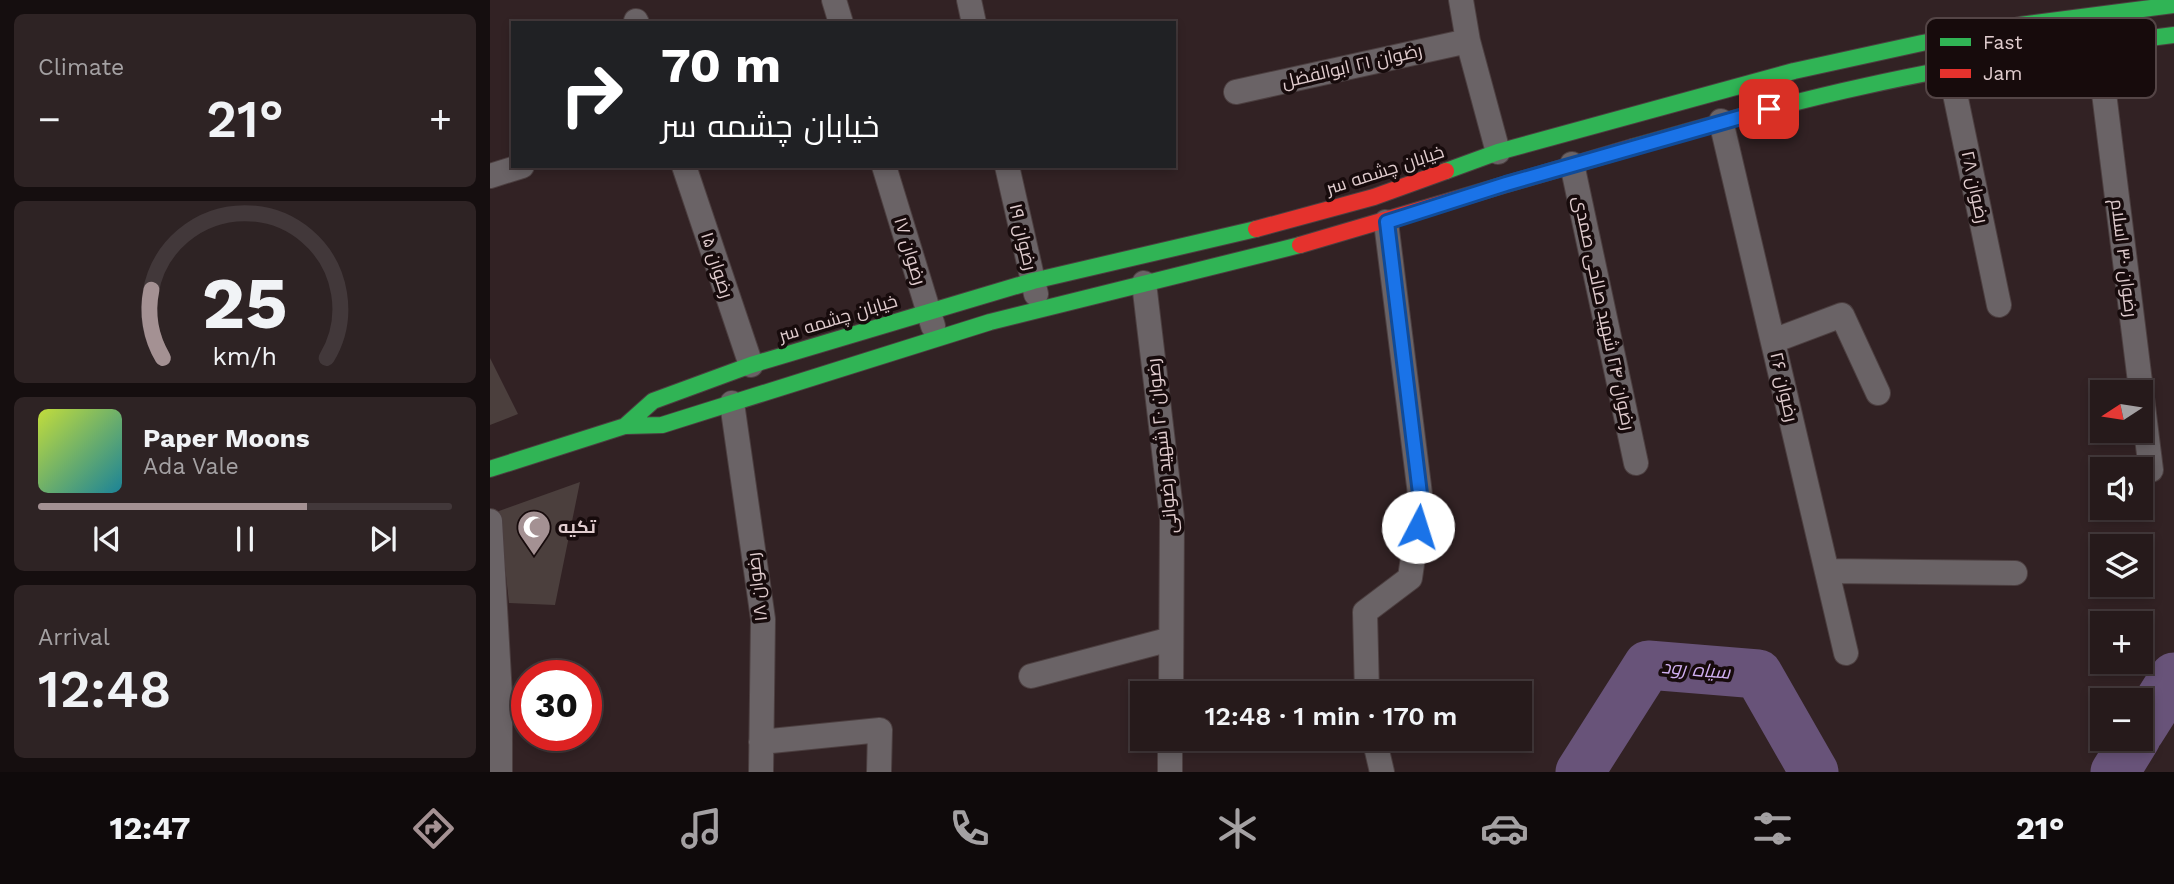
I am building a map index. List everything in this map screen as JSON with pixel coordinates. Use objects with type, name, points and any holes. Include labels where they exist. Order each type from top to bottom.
[{"type":"street","points":[[834,0],[840,21]]},
{"type":"street","points":[[969,0],[974,21]]},
{"type":"street","points":[[1461,0],[1468,41],[1498,152]]},
{"type":"street","name":"خیابان چشمه سر","points":[[2068,18],[2163,4]]},
{"type":"street","name":"خیابان چشمه سر","points":[[2156,37],[2174,35]]},
{"type":"street","name":"رضوان ۲۱ ابوالفضل","points":[[1236,92],[1468,41]]},
{"type":"street","name":"خیابان چشمه سر","points":[[625,426],[653,401],[751,365],[1033,281],[1257,229],[1374,197],[1498,152],[1794,71],[1926,44]]},
{"type":"street","name":"خیابان چشمه سر","points":[[490,470],[625,426],[662,425],[936,337],[1387,222],[1721,121],[1926,74]]},
{"type":"street","name":"رضوان ۲۸","points":[[1956,98],[1999,305]]},
{"type":"street","name":"رضوان ۳۰ اسلام","points":[[2105,98],[2149,457]]},
{"type":"street","name":"رضوان ۲۶","points":[[1721,121],[1846,653]]},
{"type":"street","points":[[1566,134],[1572,164]]},
{"type":"street","name":"رضوان ۲۴ شهید صالحی صمدی","points":[[1572,164],[1636,463]]},
{"type":"street","points":[[490,176],[516,168]]},
{"type":"street","name":"رضوان ۱۵","points":[[685,168],[751,365]]},
{"type":"street","name":"رضوان ۱۷","points":[[885,168],[936,337]]},
{"type":"street","name":"رضوان ۱۹","points":[[1007,168],[1039,309]]},
{"type":"street","points":[[1367,681],[1365,612],[1410,578],[1421,502],[1387,222]]},
{"type":"street","name":"رضوان ۲۰ شهید رضوانی","points":[[1144,283],[1172,518],[1171,681]]},
{"type":"street","points":[[1773,341],[1842,315],[1878,393]]},
{"type":"street","name":"رضوان ۱۸","points":[[732,403],[763,619],[761,772]]},
{"type":"street","points":[[490,521],[500,695],[500,772]]},
{"type":"street","points":[[1827,571],[2015,573]]},
{"type":"street","points":[[1031,676],[1171,639]]},
{"type":"street","points":[[761,742],[880,730],[879,772]]},
{"type":"street","points":[[1170,751],[1170,772]]},
{"type":"street","points":[[1377,751],[1382,772]]},
{"type":"building","points":[[490,358],[518,414],[490,425]]},
{"type":"building","name":"تکیه","points":[[580,482],[555,605],[509,603],[499,511]]},
{"type":"waterway","name":"سیاه رود","points":[[1580,772],[1648,665],[1758,674],[1814,772]]},
{"type":"waterway","name":"سیاه رود","points":[[2153,710],[2174,677]]},
{"type":"waterway","name":"سیاه رود","points":[[2115,772],[2128,751]]},
{"type":"traffic: fast","points":[[2074,18],[2174,5]]},
{"type":"traffic: fast","points":[[2156,37],[2174,35]]},
{"type":"traffic: fast","points":[[1446,171],[1498,152],[1794,71],[1926,42]]},
{"type":"traffic: fast","points":[[1633,147],[1778,107],[1926,73]]},
{"type":"traffic: fast","points":[[625,426],[653,401],[751,365],[1033,281],[1256,229]]},
{"type":"traffic: fast","points":[[490,469],[625,426],[662,425],[990,322],[1300,245]]},
{"type":"traffic: jam","points":[[1300,245],[1633,147]]},
{"type":"traffic: jam","points":[[1256,229],[1374,197],[1446,171]]},
{"type":"place","name":"تکیه","points":[[534,557]]},
{"type":"route","points":[[1418,527],[1421,502],[1387,222],[1506,184],[1769,109]]}]
